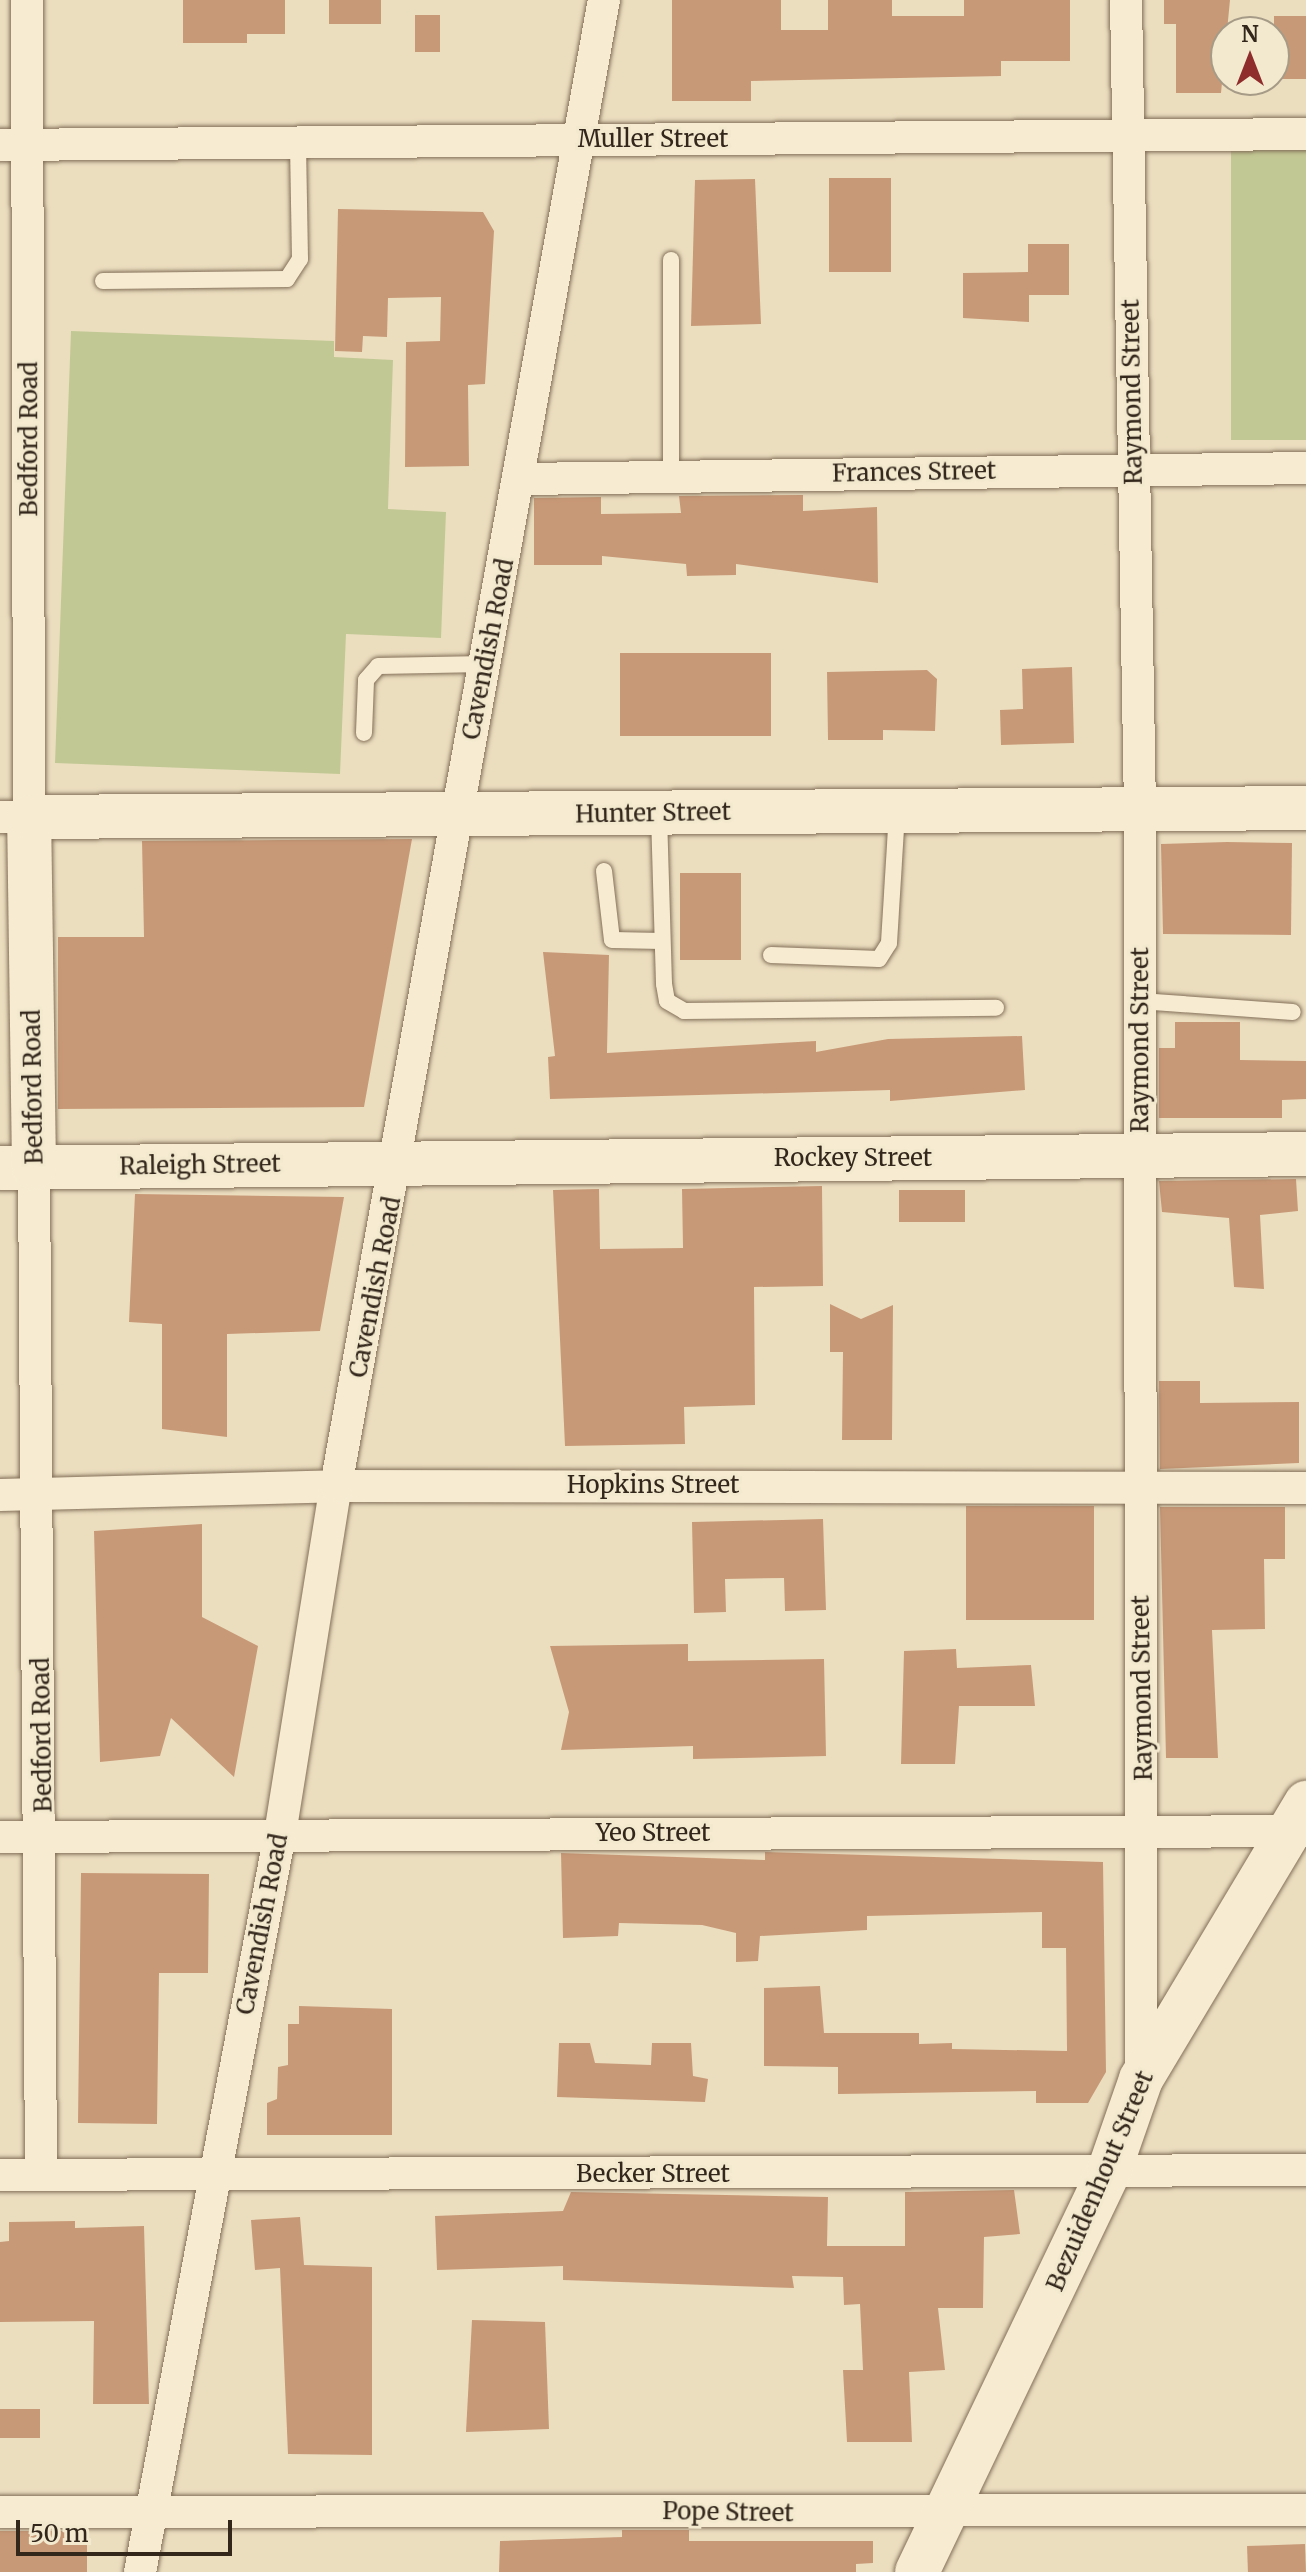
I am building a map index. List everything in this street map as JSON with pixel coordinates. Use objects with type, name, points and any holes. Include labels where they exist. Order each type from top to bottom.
[{"type":"main road","name":"Hunter Street","points":[[15,817],[455,818],[897,809],[1306,808]]},
{"type":"main road","name":"Bedford Road","points":[[15,817],[17,1168]]},
{"type":"main road","name":"Rockey Street","points":[[399,1162],[1306,1154]]},
{"type":"main road","name":"Raleigh Street","points":[[17,1168],[399,1162]]},
{"type":"main road","name":"Bezuidenhout Street","points":[[917,2572],[947,2515],[1109,2171],[1141,2079],[1301,1822]]},
{"type":"street","name":"Bedford Road","points":[[15,817],[14,145],[27,0]]},
{"type":"street","name":"Cavendish Road","points":[[140,2572],[211,2170],[280,1834],[336,1486],[399,1162],[455,818],[522,479],[604,0]]},
{"type":"street","name":"Raymond Street","points":[[1126,0],[1140,808],[1138,1484],[1144,1832],[1141,2079]]},
{"type":"street","name":"Muller Street","points":[[14,145],[1306,134]]},
{"type":"street","name":"Frances Street","points":[[522,479],[1133,468],[1306,468]]},
{"type":"street","name":"Bedford Road","points":[[17,1168],[40,1494],[43,1837],[41,2174]]},
{"type":"street","name":"Hopkins Street","points":[[0,1495],[336,1486],[1138,1484],[1306,1488]]},
{"type":"street","name":"Yeo Street","points":[[0,1837],[1144,1832],[1301,1822]]},
{"type":"street","name":"Becker Street","points":[[0,2175],[211,2170],[1306,2170]]},
{"type":"street","name":"Pope Street","points":[[0,2512],[149,2509],[947,2515],[1306,2510]]},
{"type":"lane","points":[[103,281],[287,279],[300,259],[298,142]]},
{"type":"lane","points":[[671,260],[671,476]]},
{"type":"lane","points":[[364,733],[366,680],[378,666],[485,664]]},
{"type":"lane","points":[[771,955],[879,959],[889,943],[897,809]]},
{"type":"lane","points":[[659,813],[662,941],[667,1001],[684,1011],[996,1008]]},
{"type":"lane","points":[[604,871],[612,940],[662,941]]},
{"type":"lane","points":[[1140,1001],[1293,1012]]},
{"type":"green space","points":[[1231,142],[1306,142],[1306,440],[1231,440]]},
{"type":"green space","points":[[71,331],[334,341],[334,357],[393,360],[388,509],[446,512],[441,638],[346,634],[340,774],[55,763]]},
{"type":"building","points":[[183,0],[285,0],[285,34],[247,34],[247,43],[183,43]]},
{"type":"building","points":[[329,0],[381,0],[381,24],[329,24]]},
{"type":"building","points":[[672,0],[781,0],[781,30],[828,30],[828,0],[892,0],[892,16],[964,16],[964,0],[1070,0],[1070,61],[1001,61],[1001,76],[751,81],[751,101],[672,101]]},
{"type":"building","points":[[1164,0],[1230,0],[1228,16],[1210,16],[1210,93],[1176,93],[1176,24],[1164,24]]},
{"type":"building","points":[[415,15],[440,15],[440,52],[415,52]]},
{"type":"building","points":[[1290,16],[1306,16],[1306,79],[1290,79]]},
{"type":"building","points":[[829,178],[891,178],[891,272],[829,272]]},
{"type":"building","points":[[755,179],[761,324],[691,326],[695,180]]},
{"type":"building","points":[[338,209],[483,212],[494,231],[485,384],[468,385],[469,466],[405,467],[406,342],[440,341],[441,297],[388,298],[387,337],[363,336],[362,352],[335,351]]},
{"type":"building","points":[[1028,244],[1069,244],[1069,295],[1029,295],[1029,322],[963,318],[963,273],[1028,272]]},
{"type":"building","points":[[803,495],[803,511],[877,507],[878,583],[736,564],[736,575],[687,576],[686,564],[602,556],[602,565],[534,565],[534,498],[601,497],[601,514],[681,513],[679,496]]},
{"type":"building","points":[[620,653],[771,653],[771,736],[620,736]]},
{"type":"building","points":[[1072,667],[1074,743],[1001,745],[1000,710],[1023,709],[1022,669]]},
{"type":"building","points":[[927,670],[937,679],[935,731],[883,730],[883,740],[828,740],[827,672]]},
{"type":"building","points":[[412,839],[364,1107],[58,1109],[58,937],[144,937],[142,841]]},
{"type":"building","points":[[1292,843],[1291,935],[1163,934],[1161,844]]},
{"type":"building","points":[[680,873],[741,873],[741,960],[680,960]]},
{"type":"building","points":[[543,952],[609,955],[607,1053],[816,1041],[816,1052],[888,1039],[1022,1036],[1025,1090],[890,1101],[890,1090],[550,1099],[548,1057],[555,1056]]},
{"type":"building","points":[[1175,1022],[1240,1022],[1240,1060],[1306,1061],[1306,1099],[1282,1100],[1282,1118],[1159,1118],[1159,1048],[1175,1048]]},
{"type":"building","points":[[1296,1179],[1298,1211],[1260,1215],[1264,1289],[1234,1287],[1229,1218],[1162,1212],[1159,1181]]},
{"type":"building","points":[[822,1186],[823,1286],[754,1287],[755,1405],[684,1407],[685,1444],[565,1446],[553,1190],[599,1189],[600,1249],[683,1248],[682,1189]]},
{"type":"building","points":[[899,1190],[965,1190],[965,1222],[899,1222]]},
{"type":"building","points":[[135,1194],[344,1197],[320,1331],[227,1334],[227,1437],[162,1429],[162,1324],[129,1322]]},
{"type":"building","points":[[830,1304],[861,1319],[893,1305],[892,1440],[842,1440],[843,1352],[830,1352]]},
{"type":"building","points":[[1159,1381],[1200,1381],[1200,1403],[1299,1402],[1299,1463],[1160,1469]]},
{"type":"building","points":[[966,1506],[1094,1506],[1094,1620],[966,1620]]},
{"type":"building","points":[[1160,1507],[1285,1507],[1285,1559],[1264,1559],[1265,1629],[1212,1630],[1218,1758],[1166,1758]]},
{"type":"building","points":[[823,1519],[826,1610],[785,1611],[784,1578],[725,1579],[726,1612],[694,1613],[692,1522]]},
{"type":"building","points":[[202,1524],[202,1617],[258,1646],[234,1777],[171,1718],[160,1756],[100,1762],[94,1531]]},
{"type":"building","points":[[688,1644],[688,1661],[824,1659],[826,1756],[693,1759],[693,1746],[561,1750],[569,1712],[550,1646]]},
{"type":"building","points":[[956,1649],[957,1668],[1031,1665],[1035,1706],[959,1706],[955,1764],[901,1764],[904,1651]]},
{"type":"building","points":[[765,1852],[1103,1862],[1106,2072],[1088,2103],[1036,2103],[1036,2091],[838,2094],[838,2067],[764,2066],[764,1988],[820,1986],[824,2033],[919,2033],[919,2044],[952,2043],[952,2049],[1067,2051],[1066,1948],[1042,1948],[1042,1912],[867,1916],[867,1930],[760,1936],[758,1961],[736,1962],[736,1933],[702,1925],[619,1923],[618,1936],[563,1938],[561,1853],[765,1860]]},
{"type":"building","points":[[81,1873],[209,1874],[208,1973],[159,1973],[157,2124],[78,2123]]},
{"type":"building","points":[[299,2006],[392,2009],[392,2135],[267,2135],[267,2103],[277,2099],[278,2067],[288,2065],[288,2024],[299,2024]]},
{"type":"building","points":[[559,2043],[590,2043],[595,2063],[651,2065],[652,2043],[691,2043],[693,2076],[708,2079],[705,2102],[557,2097]]},
{"type":"building","points":[[1014,2190],[1020,2234],[984,2237],[983,2308],[938,2308],[945,2370],[909,2372],[912,2442],[847,2442],[843,2370],[863,2370],[860,2304],[844,2305],[843,2277],[792,2276],[794,2288],[563,2280],[563,2266],[437,2270],[435,2216],[563,2211],[571,2192],[828,2197],[827,2246],[905,2246],[905,2192]]},
{"type":"building","points":[[300,2217],[304,2265],[372,2267],[372,2455],[288,2454],[280,2268],[255,2270],[251,2220]]},
{"type":"building","points":[[75,2221],[75,2228],[144,2226],[149,2404],[93,2404],[94,2321],[0,2322],[0,2242],[9,2241],[9,2222]]},
{"type":"building","points":[[472,2320],[545,2322],[549,2429],[466,2432]]},
{"type":"building","points":[[0,2409],[40,2409],[40,2438],[0,2438]]},
{"type":"building","points":[[622,2530],[689,2530],[689,2541],[873,2541],[873,2563],[856,2564],[856,2572],[499,2572],[500,2541],[622,2537]]},
{"type":"building","points":[[0,2531],[87,2531],[87,2572],[0,2572]]},
{"type":"building","points":[[1305,2544],[1306,2572],[1248,2572],[1247,2546]]}]
